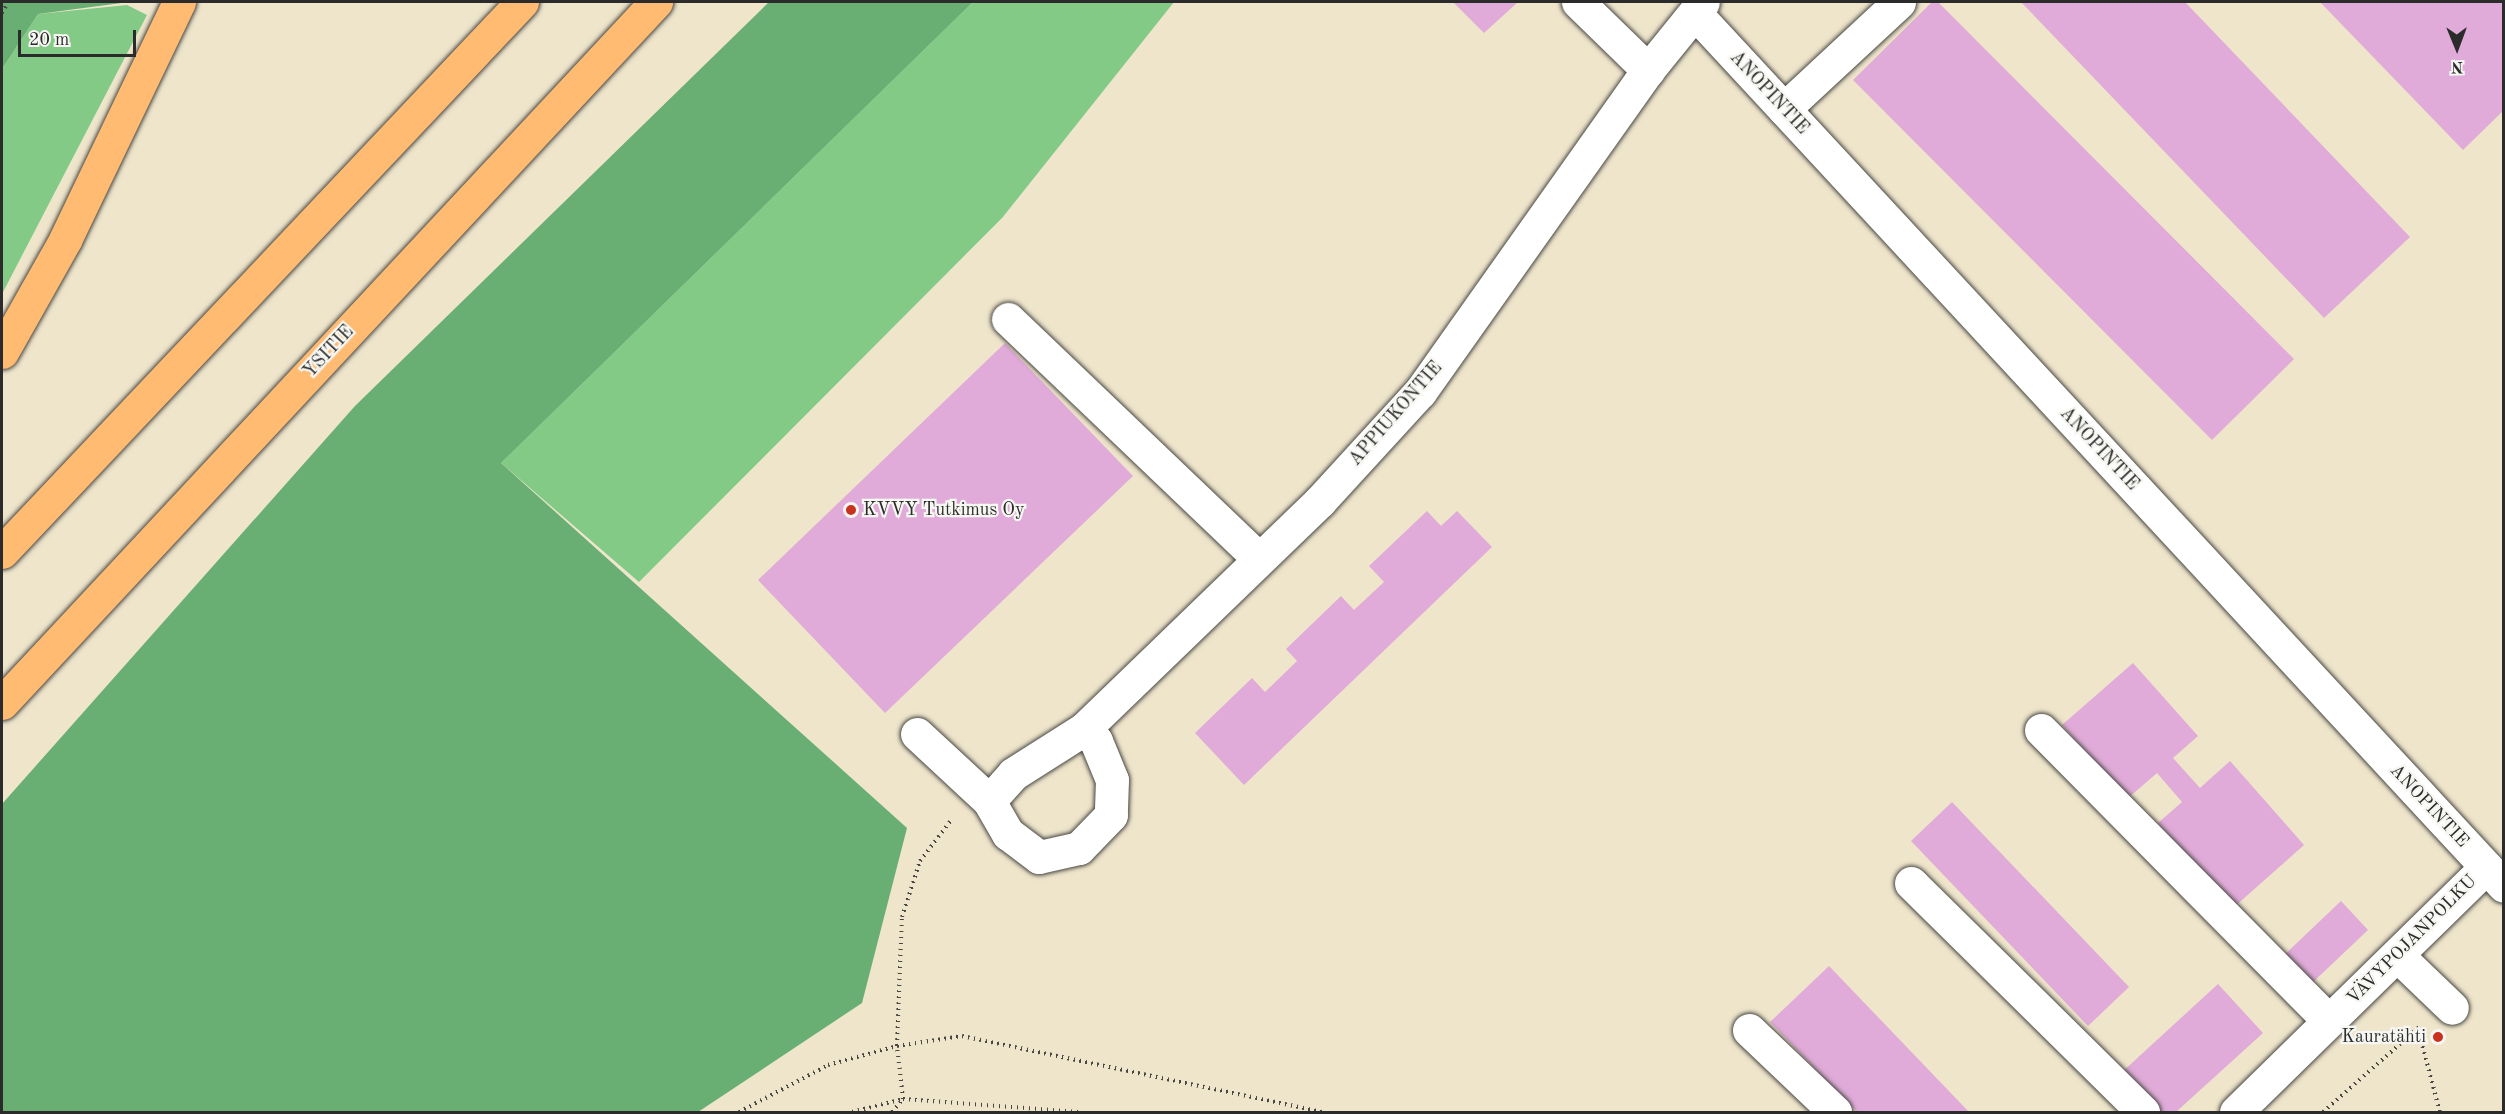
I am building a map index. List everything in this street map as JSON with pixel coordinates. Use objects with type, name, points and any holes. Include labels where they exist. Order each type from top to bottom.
[{"type":"highway","points":[[2,352],[65,240],[179,2]]},
{"type":"highway","points":[[2,552],[522,2]]},
{"type":"highway","name":"YSITIE","points":[[2,703],[656,2]]},
{"type":"street","points":[[1578,2],[1648,70]]},
{"type":"street","points":[[1784,109],[1899,2]]},
{"type":"street","name":"APPIUKONTIE","points":[[989,801],[1013,774],[1084,729],[1259,559],[1420,392],[1648,70],[1699,7]]},
{"type":"street","name":"ANOPINTIE","points":[[1699,7],[1784,109],[2495,876]]},
{"type":"street","points":[[1008,319],[1259,559]]},
{"type":"street","points":[[917,734],[989,801],[1008,834],[1039,858],[1079,848],[1111,814],[1112,792],[1096,741],[1084,729]]},
{"type":"street","points":[[2041,730],[2329,1021]]},
{"type":"street","name":"VÄVYPOJANPOLKU","points":[[2236,1113],[2397,955],[2495,876]]},
{"type":"street","points":[[1911,883],[2143,1113]]},
{"type":"street","points":[[2397,955],[2450,1006]]},
{"type":"street","points":[[1749,1030],[1836,1113]]},
{"type":"path","points":[[2,13],[8,2]]},
{"type":"path","points":[[892,1113],[903,1099],[897,1046],[902,917],[920,861],[953,817]]},
{"type":"path","points":[[2323,1113],[2418,1029],[2450,1006]]},
{"type":"path","points":[[2418,1029],[2440,1113]]},
{"type":"path","points":[[740,1113],[828,1065],[897,1046],[962,1036],[1323,1113]]},
{"type":"path","points":[[852,1113],[903,1099],[1079,1113]]},
{"type":"green space","points":[[2,2],[129,2],[38,14],[2,69]]},
{"type":"green space","points":[[769,2],[973,2],[501,463],[907,828],[862,1003],[698,1112],[2,1112],[2,804],[355,406]]},
{"type":"green space","points":[[973,2],[1174,2],[1002,218],[639,582],[501,463]]},
{"type":"green space","points":[[127,5],[147,15],[2,294],[2,69],[38,14]]},
{"type":"building","points":[[1453,2],[1518,2],[1484,33]]},
{"type":"building","points":[[1932,2],[1938,2],[2294,359],[2212,440],[1853,80]]},
{"type":"building","points":[[2021,2],[2185,2],[2410,237],[2324,318]]},
{"type":"building","points":[[2320,2],[2504,2],[2504,110],[2463,150]]},
{"type":"building","points":[[1005,343],[1133,476],[885,713],[758,580]]},
{"type":"building","points":[[1427,511],[1441,526],[1457,511],[1492,547],[1244,785],[1195,733],[1252,678],[1265,692],[1297,661],[1286,649],[1341,596],[1354,610],[1384,582],[1369,566]]},
{"type":"building","points":[[2133,663],[2198,736],[2173,758],[2200,788],[2230,761],[2304,845],[2233,908],[2158,823],[2182,802],[2157,773],[2127,799],[2062,725]]},
{"type":"building","points":[[1952,802],[2129,987],[2088,1026],[1911,841]]},
{"type":"building","points":[[2341,901],[2368,930],[2311,984],[2283,956]]},
{"type":"building","points":[[1829,966],[1969,1112],[1857,1112],[1770,1022]]},
{"type":"building","points":[[2218,984],[2263,1033],[2176,1112],[2158,1112],[2121,1073]]},
{"type":"place","name":"KVVY Tutkimus Oy","points":[[851,510]]},
{"type":"place","name":"Kauratähti","points":[[2438,1037]]}]
